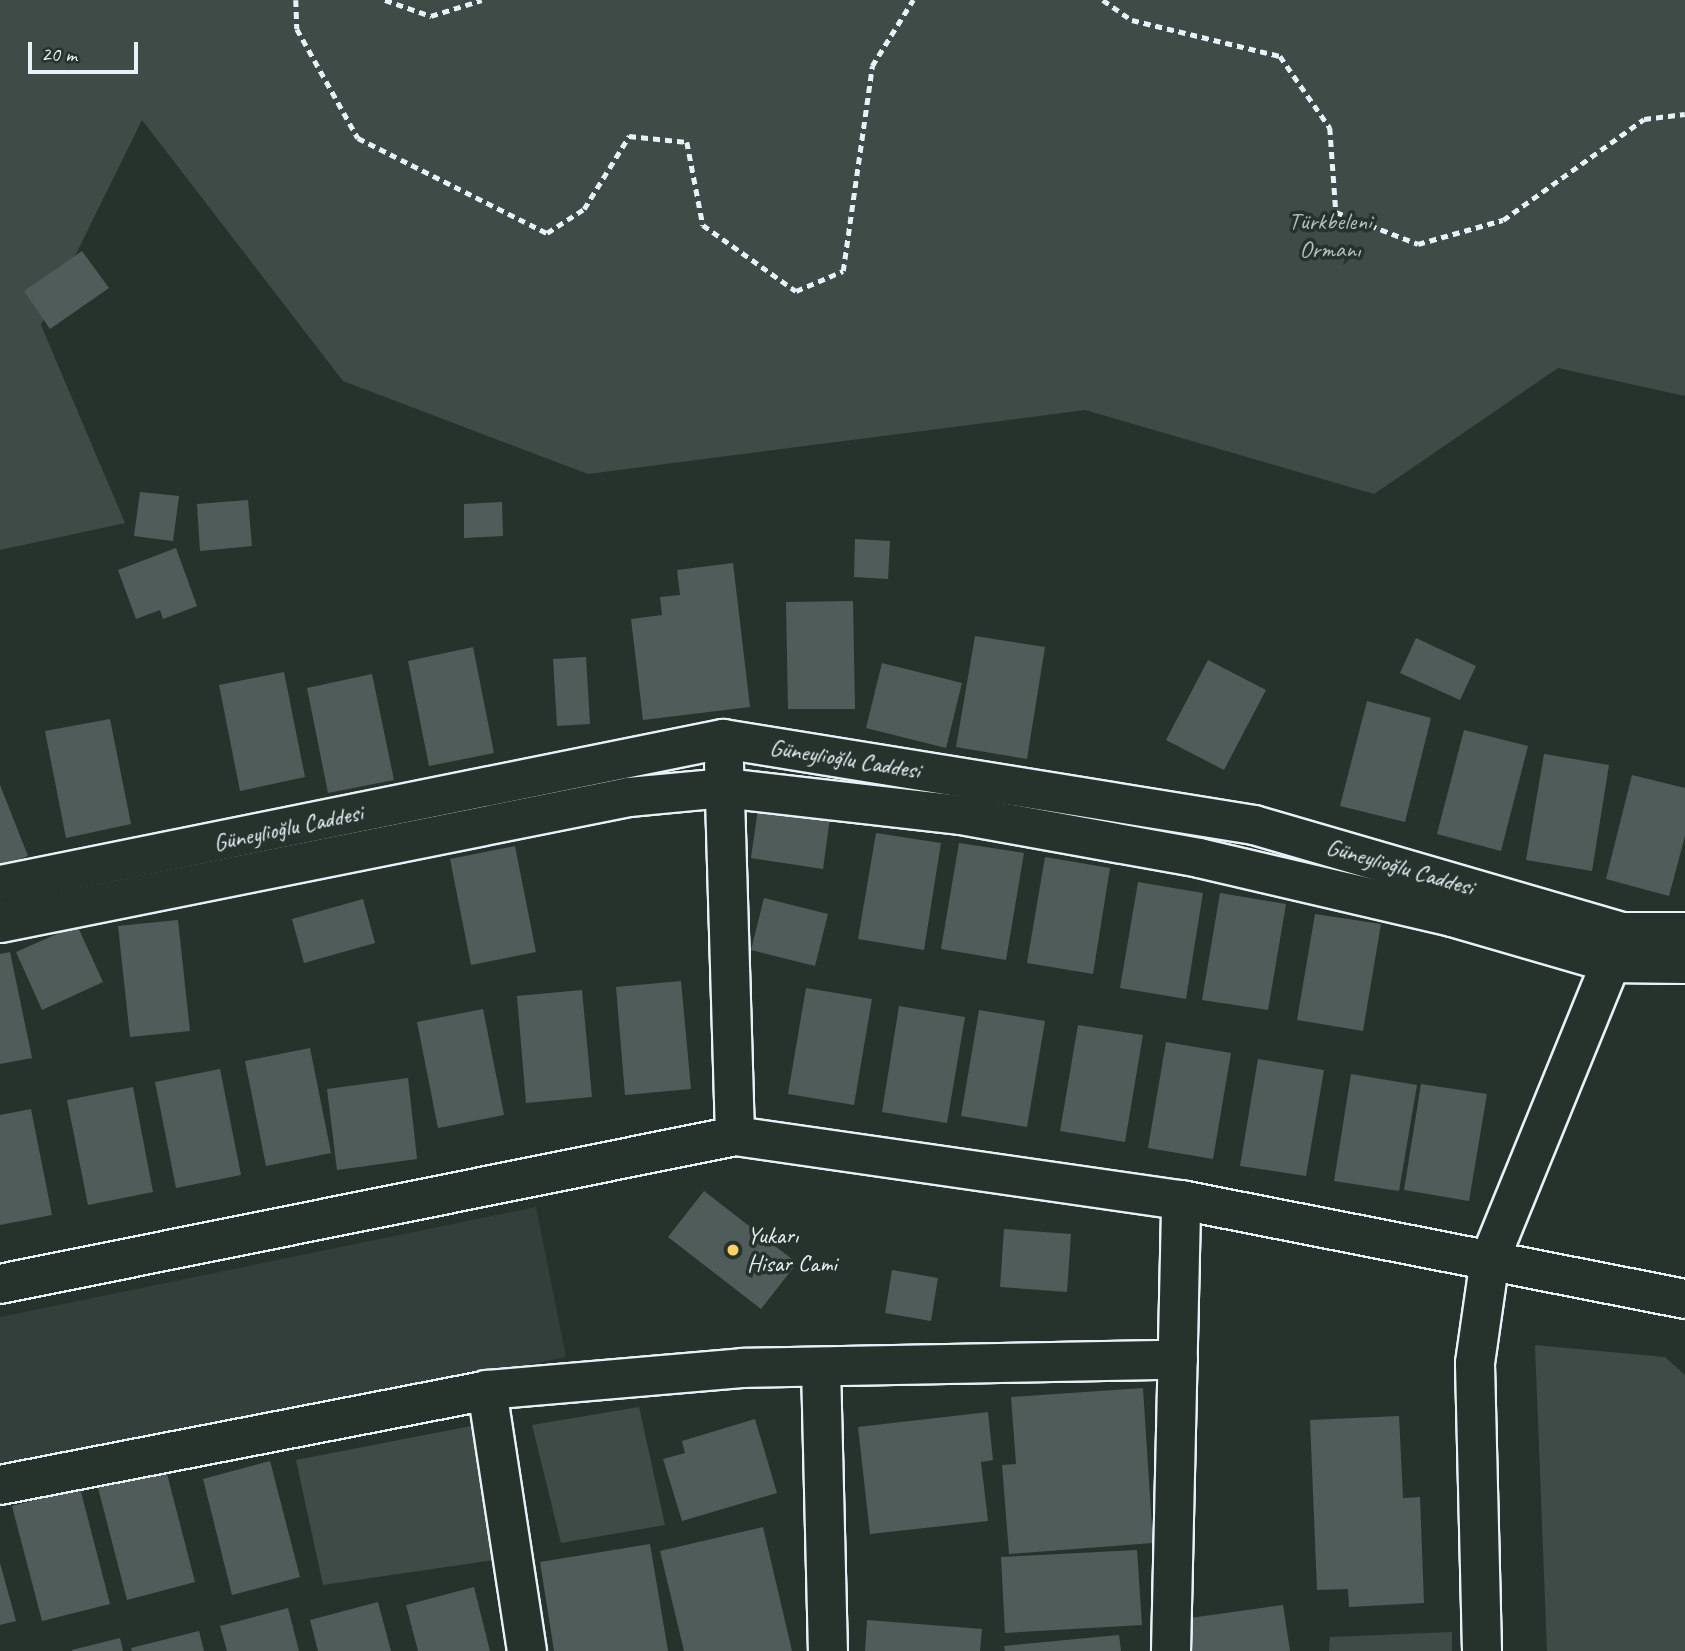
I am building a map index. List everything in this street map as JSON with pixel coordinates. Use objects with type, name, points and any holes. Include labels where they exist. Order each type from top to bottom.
[{"type":"street","points":[[723,739],[735,1136]]},
{"type":"street","name":"Güneylioğlu Caddesi","points":[[0,885],[723,739],[1255,825],[1617,947],[1685,932]]},
{"type":"street","name":"Güneylioğlu Caddesi","points":[[0,923],[629,797],[724,788],[961,815],[1199,858],[1452,917],[1617,947],[1685,964]]},
{"type":"street","points":[[1482,1651],[1475,1363],[1490,1259],[1617,947]]},
{"type":"street","points":[[0,1284],[735,1136],[1181,1200],[1685,1299]]},
{"type":"street","points":[[1171,1651],[1181,1200]]},
{"type":"street","points":[[0,1485],[487,1390],[821,1367],[1178,1360]]},
{"type":"street","points":[[821,1367],[828,1651]]},
{"type":"street","points":[[487,1390],[527,1651]]},
{"type":"path","points":[[296,0],[297,29],[358,138],[547,233],[584,209],[629,136],[687,142],[703,225],[796,291],[843,271],[872,66],[913,0]]},
{"type":"path","points":[[385,0],[430,16],[482,0]]},
{"type":"path","points":[[1103,0],[1132,19],[1280,56],[1330,128],[1336,212],[1418,244],[1503,220],[1644,119],[1685,114]]},
{"type":"shaded area","points":[[536,1207],[566,1357],[0,1472],[0,1317]]},
{"type":"green space","name":"Türkbeleni Ormanı","points":[[0,0],[1685,0],[1685,396],[1558,368],[1374,494],[1085,410],[588,474],[343,381],[142,120],[41,325],[125,523],[0,550]]},
{"type":"green space","points":[[1535,1345],[1665,1357],[1685,1375],[1685,1651],[1547,1651]]},
{"type":"green space","points":[[639,1407],[665,1525],[561,1543],[532,1425]]},
{"type":"green space","points":[[471,1426],[494,1560],[323,1585],[296,1460]]},
{"type":"green space","points":[[1452,1632],[1452,1651],[1329,1651],[1330,1637]]},
{"type":"building","points":[[82,251],[109,288],[50,329],[24,291]]},
{"type":"building","points":[[140,492],[179,496],[173,541],[134,536]]},
{"type":"building","points":[[248,500],[252,546],[200,551],[197,504]]},
{"type":"building","points":[[502,502],[503,536],[464,538],[464,504]]},
{"type":"building","points":[[855,539],[890,541],[888,579],[854,577]]},
{"type":"building","points":[[176,548],[197,606],[163,619],[160,610],[136,619],[118,570]]},
{"type":"building","points":[[733,563],[750,707],[643,720],[631,619],[662,615],[660,597],[680,595],[677,570]]},
{"type":"building","points":[[853,601],[855,709],[788,709],[786,602]]},
{"type":"building","points":[[975,636],[1045,647],[1027,759],[956,747]]},
{"type":"building","points":[[1416,638],[1476,666],[1460,700],[1400,673]]},
{"type":"building","points":[[473,647],[494,753],[429,766],[408,661]]},
{"type":"building","points":[[586,657],[590,724],[557,726],[553,659]]},
{"type":"building","points":[[1208,660],[1266,690],[1224,770],[1166,740]]},
{"type":"building","points":[[882,663],[962,683],[946,748],[866,728]]},
{"type":"building","points":[[284,672],[305,777],[240,791],[219,685]]},
{"type":"building","points":[[372,674],[394,780],[328,793],[307,688]]},
{"type":"building","points":[[1367,701],[1431,718],[1405,822],[1340,806]]},
{"type":"building","points":[[110,719],[131,824],[66,838],[45,731]]},
{"type":"building","points":[[1464,730],[1528,746],[1501,851],[1437,834]]},
{"type":"building","points":[[1544,754],[1609,765],[1592,871],[1526,860]]},
{"type":"building","points":[[1632,775],[1685,788],[1685,836],[1669,896],[1606,879]]},
{"type":"building","points":[[0,785],[28,856],[0,867]]},
{"type":"building","points":[[758,808],[830,818],[823,869],[751,858]]},
{"type":"building","points":[[876,833],[941,843],[924,950],[858,939]]},
{"type":"building","points":[[959,843],[1024,853],[1006,960],[941,949]]},
{"type":"building","points":[[515,846],[536,952],[471,965],[450,859]]},
{"type":"building","points":[[1045,857],[1110,868],[1093,974],[1027,963]]},
{"type":"building","points":[[1138,882],[1203,893],[1186,999],[1120,988]]},
{"type":"building","points":[[1220,893],[1286,904],[1268,1010],[1202,1000]]},
{"type":"building","points":[[764,898],[828,914],[815,966],[751,950]]},
{"type":"building","points":[[363,899],[375,943],[304,963],[292,919]]},
{"type":"building","points":[[1315,914],[1381,924],[1363,1031],[1297,1020]]},
{"type":"building","points":[[178,920],[190,1031],[130,1037],[118,926]]},
{"type":"building","points":[[77,925],[103,982],[42,1010],[16,952]]},
{"type":"building","points":[[10,952],[32,1058],[0,1064],[0,954]]},
{"type":"building","points":[[681,981],[691,1089],[625,1095],[616,987]]},
{"type":"building","points":[[806,988],[872,999],[854,1105],[788,1094]]},
{"type":"building","points":[[582,990],[592,1097],[526,1103],[517,996]]},
{"type":"building","points":[[899,1006],[965,1017],[947,1123],[882,1112]]},
{"type":"building","points":[[483,1009],[504,1115],[438,1128],[417,1022]]},
{"type":"building","points":[[979,1010],[1045,1021],[1027,1127],[961,1116]]},
{"type":"building","points":[[1078,1025],[1143,1035],[1125,1142],[1060,1131]]},
{"type":"building","points":[[1166,1042],[1231,1053],[1213,1159],[1148,1148]]},
{"type":"building","points":[[310,1048],[331,1153],[266,1166],[245,1061]]},
{"type":"building","points":[[1258,1059],[1324,1070],[1306,1176],[1240,1166]]},
{"type":"building","points":[[220,1069],[241,1175],[176,1188],[155,1082]]},
{"type":"building","points":[[1351,1074],[1417,1085],[1399,1191],[1334,1181]]},
{"type":"building","points":[[408,1078],[417,1159],[337,1170],[327,1089]]},
{"type":"building","points":[[1421,1084],[1487,1094],[1469,1201],[1404,1190]]},
{"type":"building","points":[[133,1087],[153,1192],[88,1205],[67,1100]]},
{"type":"building","points":[[31,1109],[52,1215],[0,1225],[0,1115]]},
{"type":"building","name":"Yukarı Hisar Cami","points":[[704,1191],[797,1263],[761,1309],[668,1237]]},
{"type":"building","points":[[1004,1229],[1071,1234],[1067,1292],[1000,1287]]},
{"type":"building","points":[[892,1270],[938,1278],[931,1321],[885,1313]]},
{"type":"building","points":[[1143,1388],[1153,1543],[1009,1554],[1002,1465],[1016,1464],[1011,1397]]},
{"type":"building","points":[[988,1412],[993,1460],[981,1462],[988,1521],[870,1534],[858,1427]]},
{"type":"building","points":[[1399,1416],[1403,1498],[1420,1497],[1424,1603],[1349,1607],[1348,1589],[1317,1590],[1310,1420]]},
{"type":"building","points":[[755,1419],[777,1493],[682,1521],[663,1459],[685,1453],[682,1441]]},
{"type":"building","points":[[270,1461],[300,1577],[232,1595],[203,1479]]},
{"type":"building","points":[[165,1466],[195,1582],[127,1600],[97,1484]]},
{"type":"building","points":[[80,1488],[110,1604],[42,1621],[12,1506]]},
{"type":"building","points":[[763,1527],[792,1651],[684,1651],[660,1551]]},
{"type":"building","points":[[650,1544],[668,1651],[554,1651],[540,1562]]},
{"type":"building","points":[[1137,1550],[1142,1625],[1005,1633],[1001,1557]]},
{"type":"building","points":[[0,1563],[16,1621],[0,1625]]},
{"type":"building","points":[[474,1587],[490,1651],[418,1651],[406,1605]]},
{"type":"building","points":[[378,1602],[391,1651],[318,1651],[310,1620]]},
{"type":"building","points":[[1283,1605],[1290,1651],[1187,1651],[1183,1619]]},
{"type":"building","points":[[288,1608],[299,1651],[227,1651],[220,1626]]},
{"type":"building","points":[[867,1620],[982,1629],[980,1651],[865,1651]]},
{"type":"building","points":[[199,1631],[204,1651],[132,1651],[131,1648]]},
{"type":"building","points":[[1119,1635],[1121,1651],[1005,1651],[1004,1646]]},
{"type":"building","points":[[120,1638],[123,1651],[72,1651],[72,1650]]},
{"type":"place","name":"Yukarı Hisar Cami","points":[[733,1250]]}]
